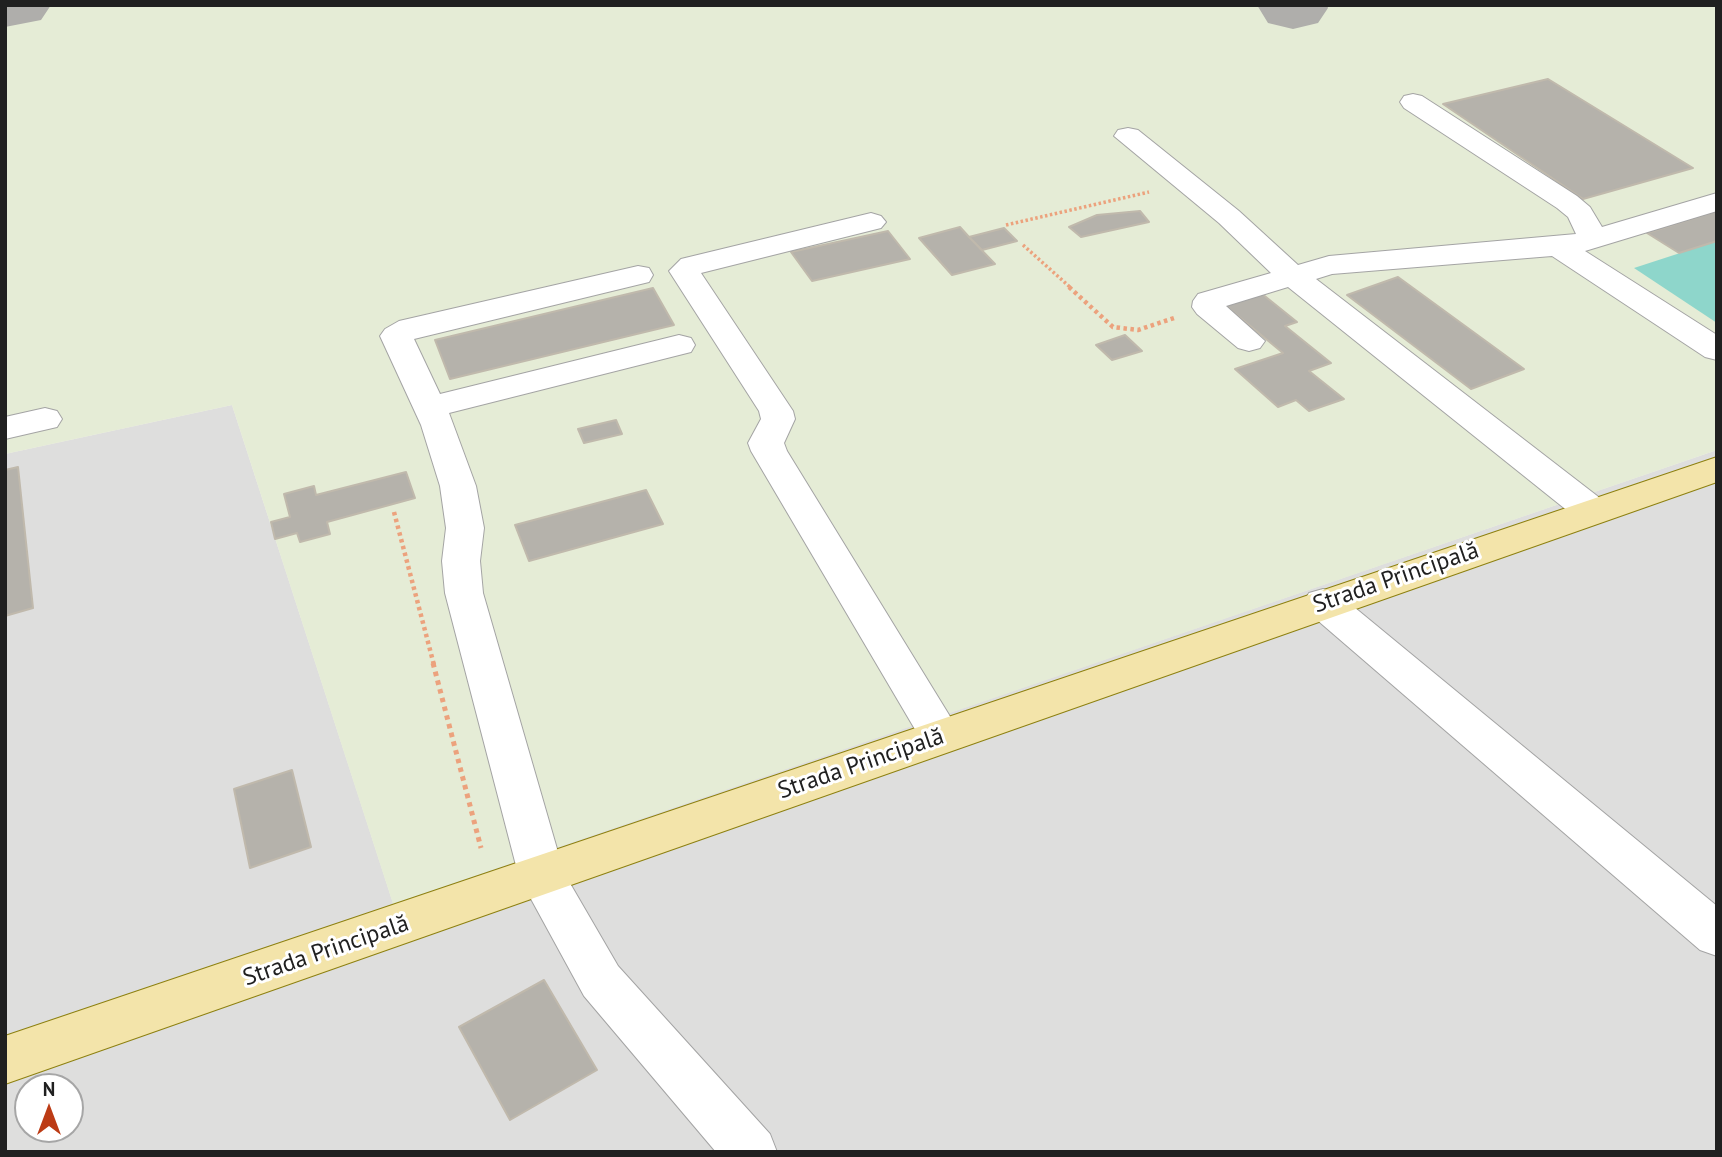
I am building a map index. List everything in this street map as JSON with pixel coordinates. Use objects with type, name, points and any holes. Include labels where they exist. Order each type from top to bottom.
[{"type":"main road","name":"Strada Principală","points":[[5,1060],[542,877],[1323,603],[1717,469]]},
{"type":"street","points":[[1413,102],[1567,202],[1580,213],[1594,240]]},
{"type":"street","points":[[1128,136],[1261,245],[1290,274],[1592,511]]},
{"type":"street","points":[[1249,341],[1208,307],[1213,298],[1329,265],[1560,248],[1717,202]]},
{"type":"street","points":[[871,222],[692,265],[684,271],[776,411],[778,419],[766,443],[769,451],[941,736]]},
{"type":"street","points":[[1560,248],[1717,350]]},
{"type":"street","points":[[638,275],[398,332],[396,336],[448,452],[463,505],[464,593],[542,877],[601,981],[751,1152]]},
{"type":"street","points":[[430,407],[679,345]]},
{"type":"street","points":[[5,428],[44,419]]},
{"type":"street","points":[[1323,603],[1717,935]]},
{"type":"path","points":[[1006,225],[1187,183]]},
{"type":"path","points":[[1023,245],[1119,329],[1138,330],[1208,307]]},
{"type":"path","points":[[394,512],[481,848]]},
{"type":"shaded area","points":[[1717,241],[1717,323],[1634,268]]},
{"type":"shaded area","points":[[232,405],[393,903],[1717,450],[1717,1152],[5,1152],[5,454]]},
{"type":"green space","points":[[5,5],[1717,5],[1717,450],[393,904],[232,405],[5,454]]},
{"type":"building","points":[[1548,79],[1693,168],[1583,199],[1443,104]]},
{"type":"building","points":[[1140,211],[1149,222],[1081,237],[1069,227],[1097,215]]},
{"type":"building","points":[[1717,211],[1717,241],[1679,253],[1647,233]]},
{"type":"building","points":[[960,227],[995,264],[952,275],[919,238]]},
{"type":"building","points":[[1004,228],[1017,241],[982,250],[969,237]]},
{"type":"building","points":[[888,231],[910,259],[812,281],[791,252]]},
{"type":"building","points":[[1398,277],[1524,369],[1471,389],[1347,295]]},
{"type":"building","points":[[653,288],[674,325],[450,379],[435,340]]},
{"type":"building","points":[[1256,289],[1297,322],[1285,326],[1331,363],[1309,371],[1344,399],[1309,411],[1296,400],[1278,407],[1235,369],[1283,353],[1220,301]]},
{"type":"building","points":[[1125,335],[1142,351],[1112,360],[1096,345]]},
{"type":"building","points":[[616,420],[622,434],[584,443],[578,429]]},
{"type":"building","points":[[18,467],[33,608],[5,616],[5,470]]},
{"type":"building","points":[[406,472],[415,498],[327,522],[330,534],[300,542],[297,533],[275,539],[271,522],[290,517],[284,494],[314,486],[316,495]]},
{"type":"building","points":[[646,490],[663,524],[529,561],[515,525]]},
{"type":"building","points":[[292,770],[311,847],[250,868],[234,789]]},
{"type":"building","points":[[544,980],[597,1070],[510,1120],[459,1027]]},
{"type":"taxiway","points":[[5,6],[16,5]]}]
